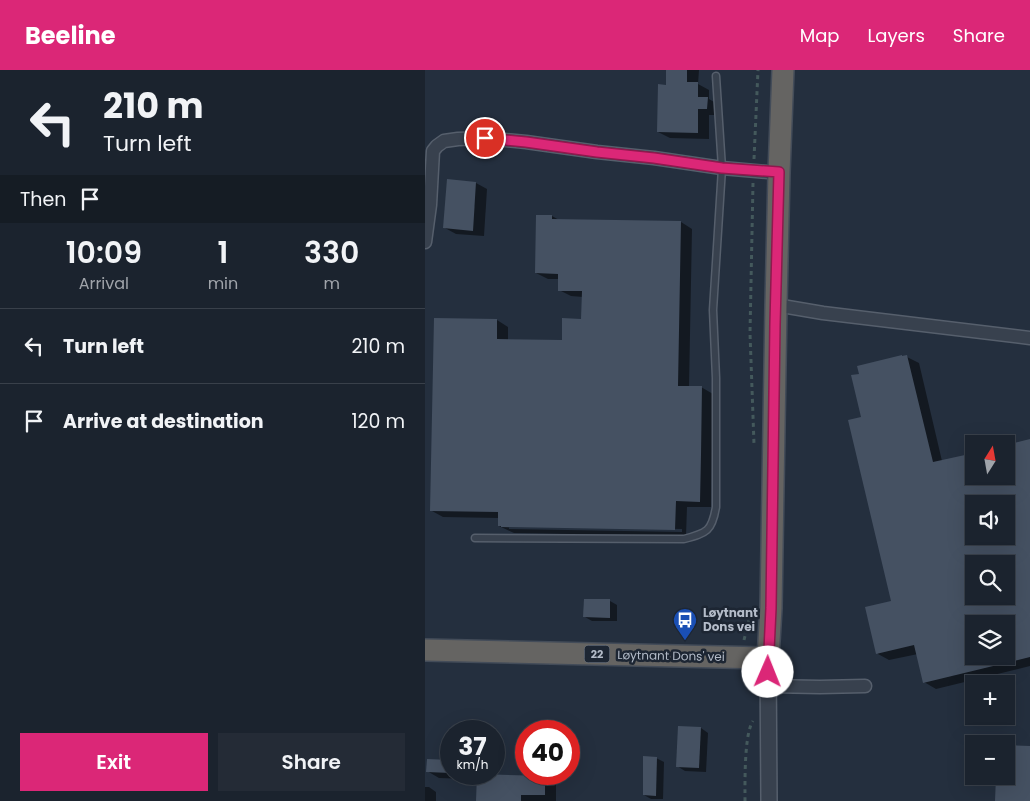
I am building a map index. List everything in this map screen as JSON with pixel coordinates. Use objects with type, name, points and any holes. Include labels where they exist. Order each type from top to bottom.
[{"type":"highway","points":[[768,658],[771,608],[776,305],[783,70]]},
{"type":"highway","name":"Løytnant Dons' vei","points":[[425,650],[768,658]]},
{"type":"street","points":[[425,242],[430,205],[433,152],[444,141],[471,138],[526,142],[722,168],[779,172]]},
{"type":"street","points":[[776,305],[832,314],[1030,338]]},
{"type":"street","points":[[768,658],[769,801]]},
{"type":"street","points":[[768,686],[865,686]]},
{"type":"lane","points":[[475,538],[684,539],[699,535],[708,530],[714,520],[716,506],[716,378],[713,310],[722,168],[716,76]]},
{"type":"path","points":[[754,449],[750,333],[753,171],[758,70]]},
{"type":"path","points":[[739,658],[753,604]]},
{"type":"path","points":[[745,801],[750,725],[754,719],[768,711]]},
{"type":"building","points":[[666,70],[687,70],[687,82],[698,82],[698,97],[708,97],[707,109],[698,109],[698,133],[657,132],[658,84],[666,85]]},
{"type":"building","points":[[447,179],[476,182],[473,231],[443,228]]},
{"type":"building","points":[[536,215],[552,215],[552,219],[681,221],[678,386],[702,386],[701,455],[700,502],[676,501],[675,530],[501,527],[498,526],[498,512],[430,511],[434,318],[497,319],[497,339],[562,340],[562,318],[581,319],[582,291],[558,291],[558,274],[535,273]]},
{"type":"building","points":[[907,355],[933,462],[965,455],[965,485],[1015,485],[1015,443],[1030,439],[1030,657],[1015,661],[1015,615],[965,615],[965,665],[997,665],[923,683],[914,645],[876,654],[865,607],[891,601],[848,420],[861,417],[851,375],[859,374],[857,366]]},
{"type":"building","points":[[584,599],[610,599],[610,618],[583,617]]},
{"type":"building","points":[[678,726],[701,727],[699,768],[676,767]]},
{"type":"building","points":[[1015,745],[1030,746],[1030,801],[995,801],[996,785],[1015,785]]},
{"type":"building","points":[[643,756],[657,757],[656,796],[643,795]]},
{"type":"building","points":[[427,759],[440,760],[440,773],[426,772]]},
{"type":"building","points":[[505,775],[515,775],[515,785],[545,785],[545,795],[521,795],[521,801],[476,801],[477,785],[505,785]]},
{"type":"place","name":"Løytnant Dons vei","points":[[685,641]]},
{"type":"route","points":[[485,138],[722,168],[779,172],[771,608],[768,672]]}]
